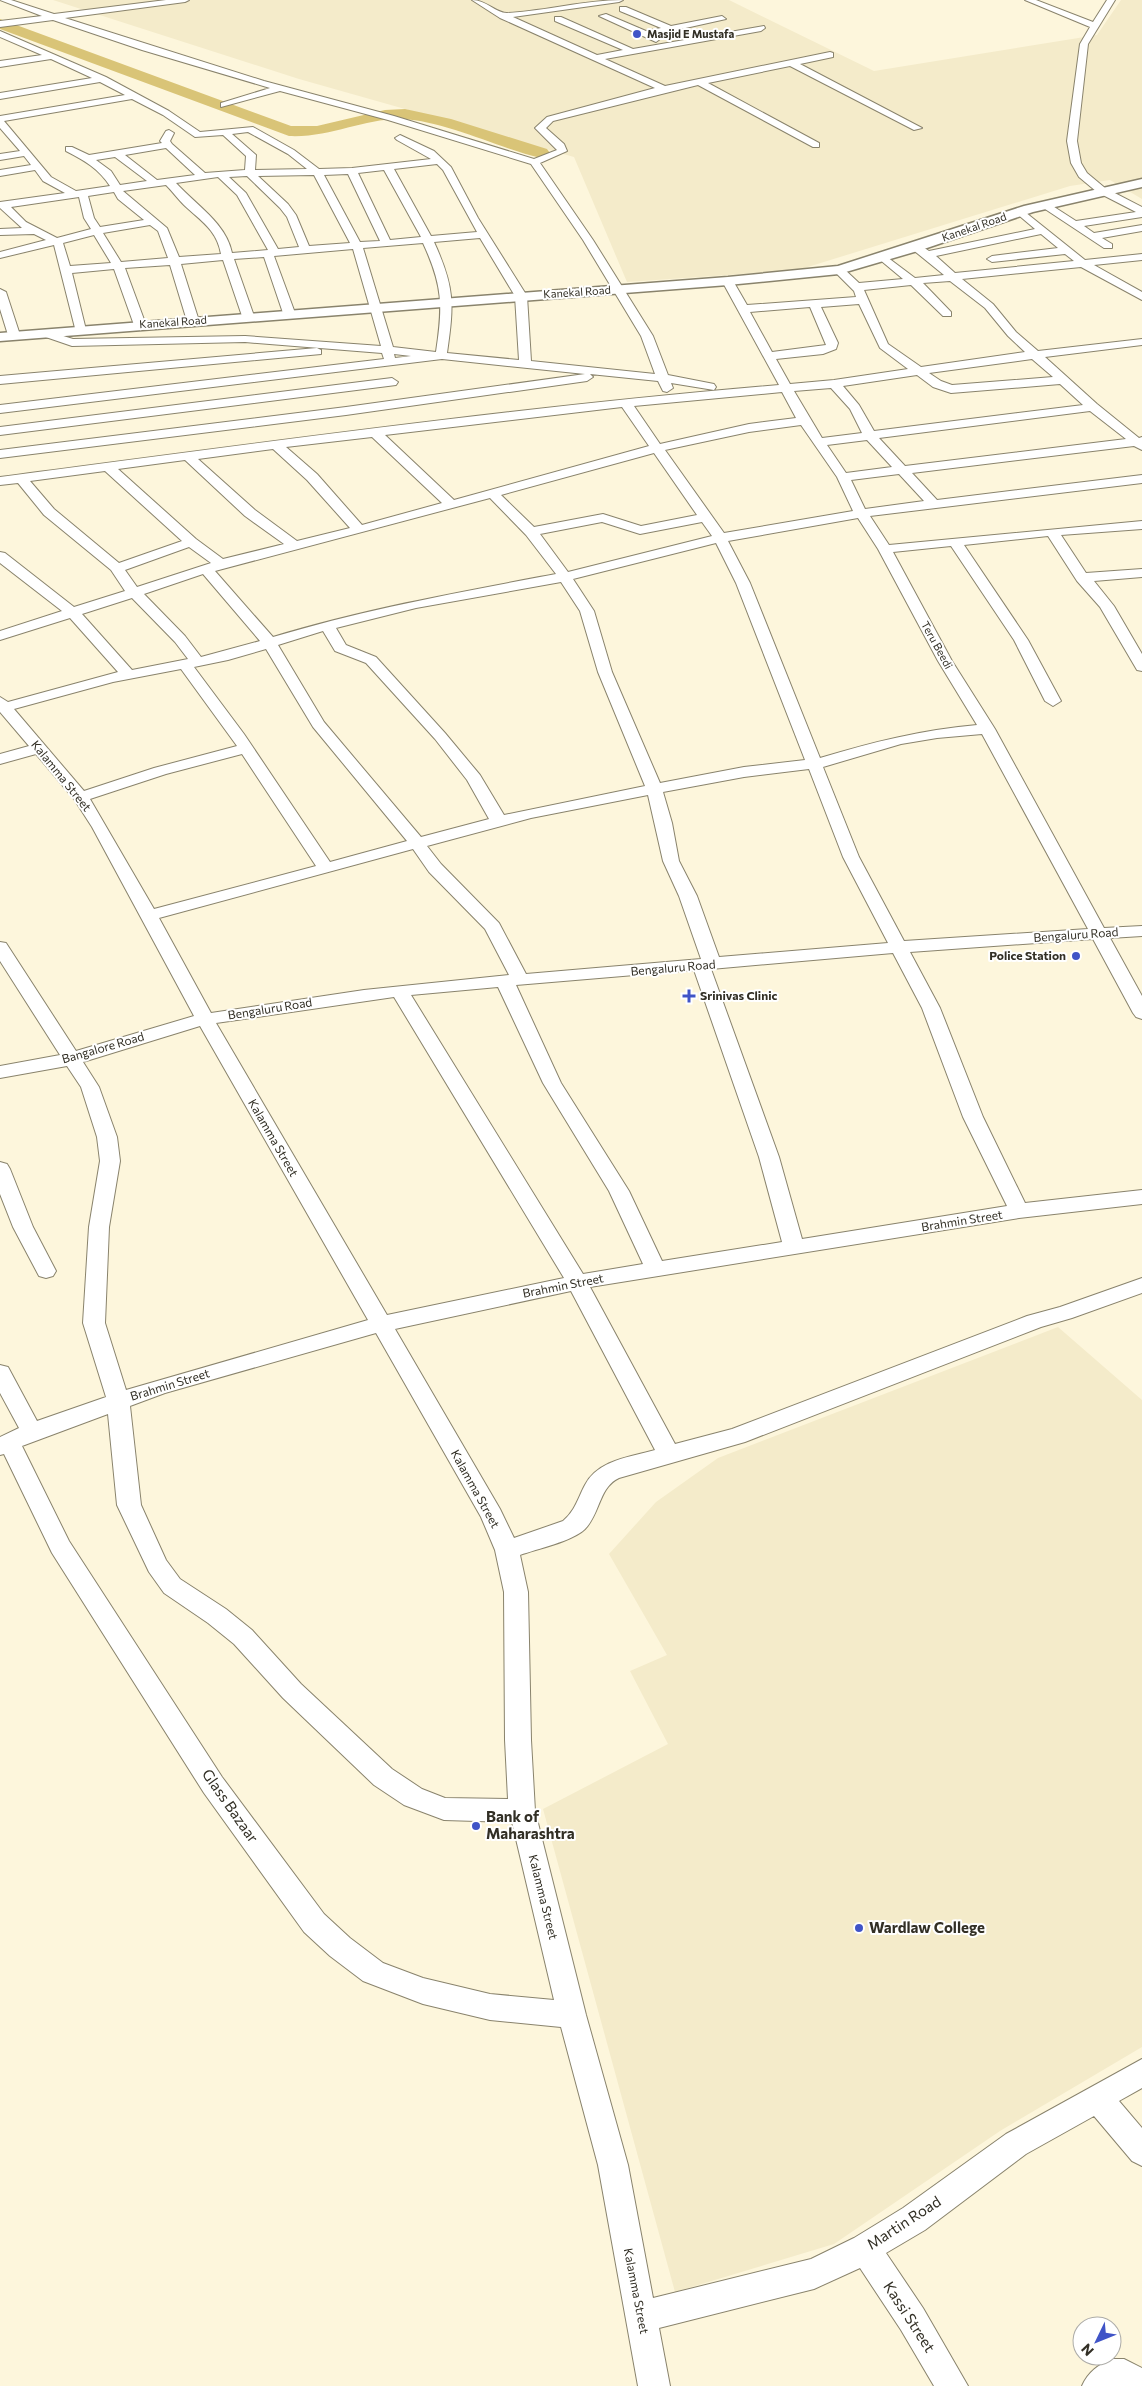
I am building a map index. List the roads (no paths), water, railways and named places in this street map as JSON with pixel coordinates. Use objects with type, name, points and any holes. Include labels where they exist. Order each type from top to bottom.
[{"type":"main road","name":"Kanekal Road","points":[[0,337],[248,316],[728,281],[839,270],[916,247],[1020,211],[1142,182]]},
{"type":"street","points":[[3,0],[51,17],[281,88],[391,118],[534,162],[562,151],[561,146],[540,128],[550,119],[664,89],[830,55]]},
{"type":"street","points":[[0,24],[185,0]]},
{"type":"street","points":[[476,0],[503,16],[664,89]]},
{"type":"street","points":[[503,16],[619,0]]},
{"type":"street","points":[[1029,0],[1094,26]]},
{"type":"street","points":[[1053,0],[1081,9]]},
{"type":"street","points":[[1111,0],[1095,14],[1094,26],[1084,44],[1072,141],[1076,163],[1083,175],[1102,190],[1142,213]]},
{"type":"street","points":[[623,9],[670,29]]},
{"type":"street","points":[[603,16],[670,46]]},
{"type":"street","points":[[558,19],[634,52]]},
{"type":"street","points":[[645,34],[722,19]]},
{"type":"street","points":[[596,58],[761,28]]},
{"type":"street","points":[[1,35],[55,56],[102,79],[200,136],[252,130],[291,152],[318,173],[357,246],[387,350],[385,363],[392,382],[431,426]]},
{"type":"street","points":[[0,54],[10,62]]},
{"type":"street","points":[[0,64],[55,56]]},
{"type":"street","points":[[791,64],[917,128]]},
{"type":"street","points":[[0,96],[102,79]]},
{"type":"street","points":[[700,82],[816,145]]},
{"type":"street","points":[[97,91],[116,88]]},
{"type":"street","points":[[224,105],[281,88]]},
{"type":"street","points":[[0,106],[77,94]]},
{"type":"street","points":[[132,96],[0,120],[14,143],[26,153],[47,180],[78,193],[88,206],[89,218],[124,276],[140,325]]},
{"type":"street","points":[[184,125],[168,134],[165,141],[183,161],[203,176]]},
{"type":"street","points":[[226,132],[234,142],[251,155],[250,174],[284,206],[292,217],[305,250]]},
{"type":"street","points":[[400,138],[435,157],[447,169],[483,235],[521,296],[525,363]]},
{"type":"street","points":[[2,205],[220,174],[318,173],[388,168],[435,157],[451,148],[471,142]]},
{"type":"street","points":[[88,158],[168,145]]},
{"type":"street","points":[[69,149],[88,158],[107,173],[122,197],[153,221],[167,237],[193,321]]},
{"type":"street","points":[[116,152],[155,183]]},
{"type":"street","points":[[0,157],[26,153]]},
{"type":"street","points":[[534,162],[588,240],[648,336],[670,398]]},
{"type":"street","points":[[0,173],[36,167]]},
{"type":"street","points":[[388,168],[406,196],[425,240],[438,264],[447,302],[442,356]]},
{"type":"street","points":[[352,171],[386,243]]},
{"type":"street","points":[[220,174],[241,193],[271,253],[289,313]]},
{"type":"street","points":[[168,181],[220,233],[224,240],[227,256],[248,316]]},
{"type":"street","points":[[2,205],[15,219],[56,241],[60,246],[80,330]]},
{"type":"street","points":[[1044,205],[1108,246]]},
{"type":"street","points":[[1020,211],[1084,264],[1142,297]]},
{"type":"street","points":[[1074,224],[1142,213]]},
{"type":"street","points":[[0,255],[97,231],[153,221]]},
{"type":"street","points":[[1093,236],[1142,228]]},
{"type":"street","points":[[928,255],[1044,230]]},
{"type":"street","points":[[0,232],[37,231]]},
{"type":"street","points":[[67,270],[174,259],[271,253],[483,235]]},
{"type":"street","points":[[983,244],[1000,249],[1056,240]]},
{"type":"street","points":[[916,247],[940,264],[952,277],[999,317],[1012,334],[1063,380],[1094,407],[1141,443]]},
{"type":"street","points":[[984,260],[1068,250]]},
{"type":"street","points":[[883,257],[947,314]]},
{"type":"street","points":[[857,286],[1140,259]]},
{"type":"street","points":[[940,264],[958,263]]},
{"type":"street","points":[[839,270],[857,286],[880,340],[917,370],[945,388],[961,390],[1063,380]]},
{"type":"street","points":[[124,276],[178,271]]},
{"type":"street","name":"Teru Beedi","points":[[728,281],[767,356],[788,389],[804,421],[843,477],[862,513],[885,549],[945,661],[987,729],[1142,1013]]},
{"type":"street","points":[[0,292],[14,335]]},
{"type":"street","points":[[742,309],[864,300]]},
{"type":"street","points":[[767,356],[823,350],[832,346],[814,304]]},
{"type":"street","points":[[44,333],[72,343],[245,339],[356,347],[664,378],[731,391]]},
{"type":"street","points":[[0,481],[276,445],[670,398],[731,391],[788,389],[834,384],[917,370],[1142,342]]},
{"type":"street","points":[[72,343],[84,400],[97,441]]},
{"type":"street","points":[[0,380],[286,356],[356,347]]},
{"type":"street","points":[[0,409],[442,356]]},
{"type":"street","points":[[0,454],[410,402],[618,373]]},
{"type":"street","points":[[0,431],[392,382]]},
{"type":"street","points":[[834,384],[855,408],[870,436],[934,504]]},
{"type":"street","points":[[626,404],[692,495],[705,518],[720,538],[743,583],[851,857],[931,1008],[972,1116],[1019,1212]]},
{"type":"street","points":[[817,442],[1094,407]]},
{"type":"street","points":[[0,636],[221,564],[359,530],[657,448],[749,428],[804,421]]},
{"type":"street","points":[[375,433],[452,505]]},
{"type":"street","points":[[843,477],[904,472],[1141,443]]},
{"type":"street","points":[[276,445],[312,477],[359,530]]},
{"type":"street","points":[[189,457],[250,513],[295,546]]},
{"type":"street","points":[[109,468],[191,542],[221,564]]},
{"type":"street","points":[[23,478],[25,484],[49,512],[117,568],[134,593],[180,639],[191,663],[326,867]]},
{"type":"street","points":[[2,704],[191,663],[327,625],[416,604],[564,577],[720,538],[862,513],[1142,479]]},
{"type":"street","points":[[493,494],[531,532],[586,611],[605,672],[654,789],[664,822],[671,861],[691,904],[709,953],[706,965],[769,1157],[794,1248]]},
{"type":"street","points":[[531,532],[603,518],[640,530],[705,518]]},
{"type":"street","points":[[885,549],[1142,525]]},
{"type":"street","points":[[1052,532],[1082,578],[1089,583],[1142,667]]},
{"type":"street","points":[[117,568],[191,542]]},
{"type":"street","points":[[956,543],[984,588],[1021,640],[1053,701]]},
{"type":"street","points":[[0,556],[73,613],[129,675]]},
{"type":"street","points":[[205,569],[219,582],[269,642],[318,724],[417,843],[435,868],[493,928],[552,1083],[618,1191],[656,1271]]},
{"type":"street","points":[[1082,578],[1142,573]]},
{"type":"street","points":[[327,625],[340,648],[371,660],[440,736],[474,778],[499,821]]},
{"type":"street","points":[[1127,642],[1142,640]]},
{"type":"street","name":"Kalamma Street","points":[[2,704],[81,797],[205,1019],[492,1515],[507,1550],[516,1592],[518,1740],[522,1811],[572,2015],[613,2165],[654,2386]]},
{"type":"street","points":[[148,916],[529,813],[744,772],[815,764],[899,740],[937,733],[987,729]]},
{"type":"street","points":[[0,759],[38,748]]},
{"type":"street","points":[[81,797],[160,771],[246,748]]},
{"type":"street","name":"Bengaluru Road","points":[[205,1019],[399,991],[900,948],[1142,931]]},
{"type":"street","points":[[0,947],[90,1087],[107,1137],[110,1161],[99,1227],[94,1323],[118,1401],[129,1505],[157,1566],[172,1586],[190,1600],[217,1616],[243,1637],[286,1685],[383,1777],[413,1797],[444,1809],[522,1811]]},
{"type":"street","points":[[399,991],[577,1282],[670,1456]]},
{"type":"street","name":"Bangalore Road","points":[[0,1072],[71,1059],[205,1019]]},
{"type":"street","points":[[0,1169],[23,1227],[46,1272]]},
{"type":"street","name":"Brahmin Street","points":[[14,1440],[118,1401],[194,1377],[381,1324],[577,1282],[1019,1212],[1142,1197]]},
{"type":"street","points":[[507,1550],[571,1527],[579,1522],[595,1486],[606,1474],[623,1467],[670,1456],[737,1436],[1035,1321],[1072,1311],[1142,1285]]},
{"type":"street","name":"Glass Bazaar","points":[[0,1374],[14,1440],[60,1546],[213,1785],[314,1923],[340,1947],[373,1972],[423,1991],[490,2007],[572,2015]]},
{"type":"street","name":"Martin Road","points":[[641,2317],[814,2274],[864,2249],[914,2219],[1016,2144],[1142,2073]]},
{"type":"street","points":[[1098,2099],[1142,2150]]},
{"type":"street","name":"Kassi Street","points":[[864,2249],[912,2319],[952,2386]]},
{"type":"street","points":[[1098,2386],[1112,2375],[1124,2375],[1141,2386]]},
{"type":"waterway","points":[[0,24],[289,131],[317,131],[372,118],[405,114],[445,123],[541,153]]},
{"type":"place","name":"Masjid E Mustafa","points":[[637,34]]},
{"type":"place","name":"Police Station","points":[[1076,956]]},
{"type":"place","name":"Srinivas Clinic","points":[[689,996]]},
{"type":"place","name":"Bank of Maharashtra","points":[[476,1826]]},
{"type":"place","name":"Wardlaw College","points":[[859,1928]]}]
